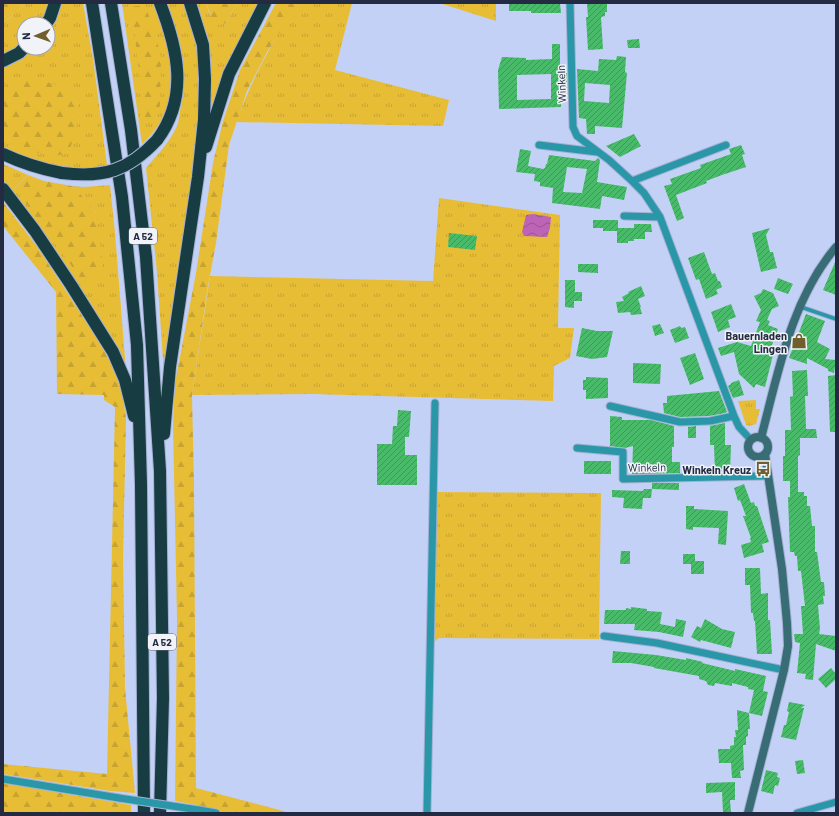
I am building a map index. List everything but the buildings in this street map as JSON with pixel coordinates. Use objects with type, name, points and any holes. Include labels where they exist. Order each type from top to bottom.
[{"type":"highway","points":[[51,16],[55,3]]},
{"type":"highway","name":"A 52","points":[[92,3],[122,204],[137,345],[144,674],[144,813]]},
{"type":"highway","name":"A 52","points":[[111,3],[131,130],[146,257],[160,471],[163,698],[160,813]]},
{"type":"highway","points":[[3,154],[37,168],[82,176],[112,171],[124,167],[138,158],[157,140],[164,130],[174,109],[178,87],[177,65],[173,45],[167,21],[160,3]]},
{"type":"highway","points":[[160,471],[170,367],[198,177],[204,120],[205,79],[202,46],[190,3]]},
{"type":"highway","points":[[198,177],[229,74],[265,3]]},
{"type":"highway","points":[[3,61],[16,54]]},
{"type":"highway","points":[[3,189],[35,231],[113,352],[125,380],[140,441]]},
{"type":"street","name":"Winkeln","points":[[570,3],[573,127],[577,136],[609,160],[644,193],[660,217],[734,416],[739,427],[751,440],[748,447],[749,450],[752,455],[758,457],[765,454]]},
{"type":"street","points":[[539,145],[599,152]]},
{"type":"street","points":[[632,181],[726,145]]},
{"type":"street","points":[[624,216],[660,217]]},
{"type":"street","points":[[761,438],[794,321],[816,276],[836,247]]},
{"type":"street","points":[[427,813],[435,403]]},
{"type":"street","points":[[610,406],[680,422],[710,421],[734,416]]},
{"type":"street","points":[[748,813],[784,670],[788,646],[782,569],[765,454],[767,446],[765,440],[761,438],[751,440]]},
{"type":"street","name":"Winkeln","points":[[577,448],[623,452],[623,478],[768,476]]},
{"type":"street","points":[[604,636],[657,643],[784,670]]},
{"type":"street","points":[[3,779],[216,813]]},
{"type":"street","points":[[797,813],[836,802]]},
{"type":"lane","points":[[800,306],[836,319]]},
{"type":"green space","points":[[3,3],[26,3],[3,22]]},
{"type":"green space","points":[[26,3],[49,3],[44,16],[16,16],[16,47],[3,55],[3,22]]},
{"type":"green space","points":[[59,3],[83,3],[93,59],[107,165],[79,169],[66,168],[42,164],[3,150],[3,65],[21,56],[56,56],[56,16],[53,16]]},
{"type":"green space","points":[[122,3],[155,3],[167,41],[170,60],[172,77],[171,94],[166,111],[156,128],[142,144]]},
{"type":"green space","points":[[165,3],[185,3],[197,38],[201,112],[164,375],[157,272],[146,168],[167,143],[177,126],[183,96],[184,82],[182,56],[176,30]]},
{"type":"green space","points":[[195,3],[206,3],[210,15],[226,23],[237,3],[262,3],[209,123],[209,55],[204,29]]},
{"type":"green space","points":[[206,3],[237,3],[226,23],[215,26]]},
{"type":"green space","points":[[276,3],[299,3],[267,52],[247,91],[229,145],[216,243],[192,395],[196,788],[291,813],[196,813],[197,805],[175,801],[177,619],[173,425],[175,383],[196,273],[213,163],[223,121],[240,70]]},
{"type":"green space","points":[[299,3],[352,3],[335,70],[449,100],[443,126],[236,122],[263,61],[280,31]]},
{"type":"green space","points":[[439,3],[496,3],[496,21]]},
{"type":"green space","points":[[131,6],[145,6],[153,26],[161,57],[160,106],[151,119],[145,120]]},
{"type":"green space","points":[[26,75],[77,92],[80,113],[69,153],[54,156],[14,148],[3,140],[3,100]]},
{"type":"green space","points":[[3,164],[28,175],[15,188],[96,213],[72,186],[84,187],[110,185],[126,371],[3,184]]},
{"type":"green space","points":[[28,175],[44,181],[72,186],[96,213],[103,266],[93,277],[81,279],[15,188]]},
{"type":"green space","points":[[439,198],[560,215],[558,328],[574,328],[570,358],[554,366],[553,401],[312,394],[192,395],[210,276],[433,281]]},
{"type":"green space","points":[[3,202],[38,248],[100,343],[121,387],[126,417],[123,559],[125,688],[135,793],[110,791],[3,774],[3,764],[107,774],[115,407],[104,400],[104,395],[57,394],[56,292],[3,226]]},
{"type":"green space","points":[[756,400],[756,409],[760,409],[756,424],[749,426],[746,425],[738,401]]},
{"type":"green space","points":[[433,492],[601,493],[599,639],[439,638],[433,643]]},
{"type":"green space","points":[[3,783],[131,805],[131,813],[3,813]]},
{"type":"water","points":[[533,214],[551,217],[547,237],[524,236],[522,232],[526,215]]},
{"type":"place","name":"Bauernladen Lingen","points":[[799,341]]},
{"type":"place","name":"Winkeln Kreuz","points":[[763,469]]}]
